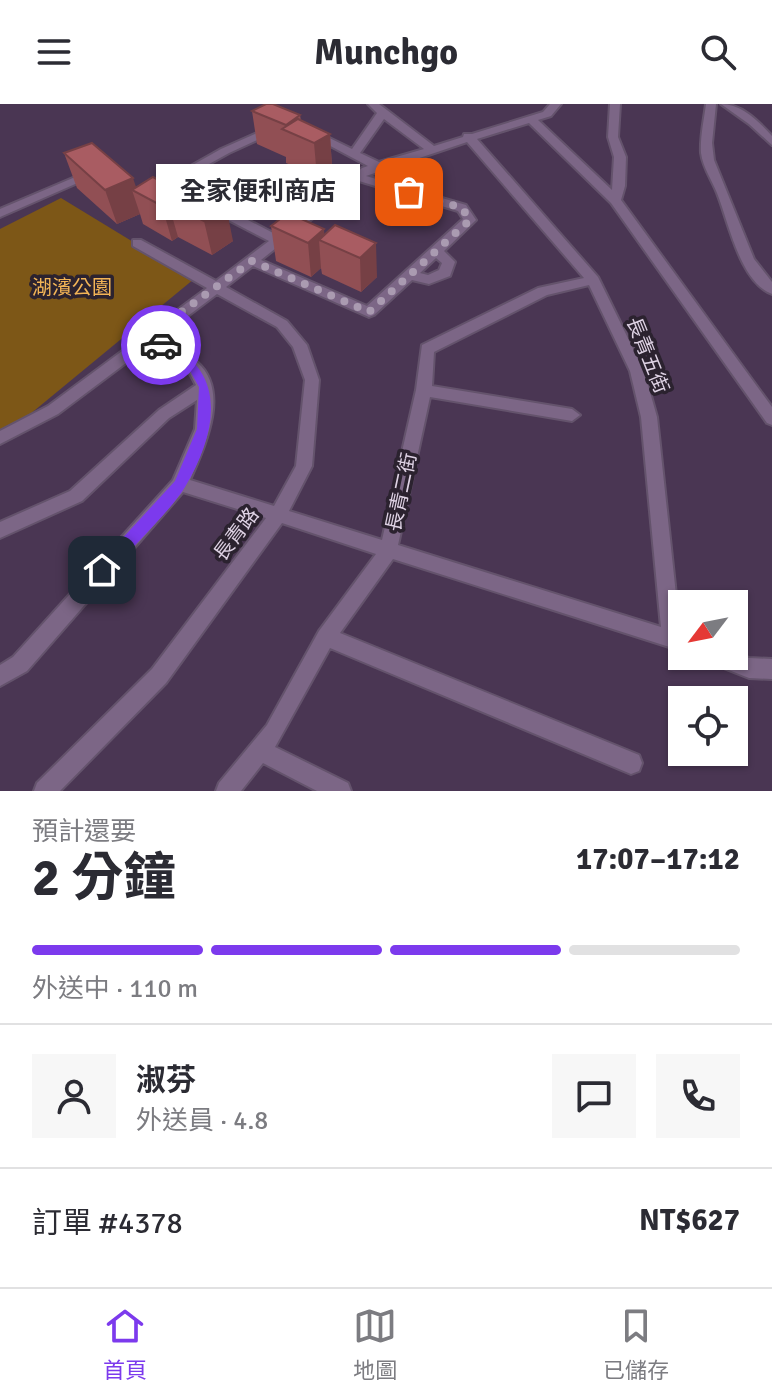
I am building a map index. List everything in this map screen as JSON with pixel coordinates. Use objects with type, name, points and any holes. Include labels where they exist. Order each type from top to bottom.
[{"type":"street","points":[[373,104],[430,148]]},
{"type":"street","points":[[0,438],[53,410],[252,261],[357,177],[378,166],[430,148],[547,114],[556,104]]},
{"type":"street","points":[[615,104],[613,137],[620,157],[615,200]]},
{"type":"street","points":[[711,104],[706,151],[710,166],[726,200],[739,241],[756,273],[772,290]]},
{"type":"street","points":[[726,104],[753,122],[772,142]]},
{"type":"street","points":[[354,154],[383,113]]},
{"type":"street","points":[[531,119],[615,200],[772,419]]},
{"type":"street","points":[[149,193],[225,151],[289,122]]},
{"type":"street","points":[[302,128],[378,166]]},
{"type":"street","name":"長青五街","points":[[468,136],[593,280],[637,371],[649,417],[671,590]]},
{"type":"street","points":[[0,213],[99,171],[115,169]]},
{"type":"street","points":[[252,261],[369,312],[470,220],[462,208],[357,177]]},
{"type":"street","points":[[138,185],[149,193],[151,200],[161,205]]},
{"type":"street","points":[[188,207],[215,208],[278,240]]},
{"type":"street","name":"長青路","points":[[45,791],[159,676],[279,514],[304,466],[312,380],[300,345],[282,324],[137,243]]},
{"type":"street","points":[[410,275],[429,280],[445,273],[449,262],[436,251]]},
{"type":"street","name":"長青二街","points":[[227,791],[274,732],[326,637],[388,551],[424,390],[427,349],[543,291],[593,280]]},
{"type":"street","points":[[0,676],[20,664],[180,484],[203,429],[205,387],[194,368],[148,336]]},
{"type":"street","points":[[0,530],[76,496],[164,414],[205,387]]},
{"type":"street","points":[[424,390],[572,415]]},
{"type":"street","points":[[180,484],[668,638]]},
{"type":"street","points":[[326,637],[631,763]]},
{"type":"street","points":[[748,668],[772,669]]},
{"type":"street","points":[[259,750],[340,791]]},
{"type":"green space","name":"湖濱公園","points":[[61,198],[194,279],[12,429],[0,434],[0,229]]},
{"type":"building","points":[[266,104],[300,115],[286,125],[252,111]]},
{"type":"building","points":[[298,119],[330,134],[314,143],[282,129]]},
{"type":"building","points":[[92,143],[133,178],[105,190],[64,153]]},
{"type":"building","points":[[153,177],[188,196],[195,191],[226,206],[204,221],[168,202],[162,206],[132,190]]},
{"type":"building","points":[[288,213],[324,229],[308,243],[271,226]]},
{"type":"building","points":[[335,225],[376,243],[360,258],[319,240]]},
{"type":"way so far","points":[[161,345],[148,336],[252,261],[369,312],[470,220],[462,208],[409,192]]},
{"type":"place","name":"全家便利商店","points":[[409,192]]},
{"type":"route","points":[[102,570],[180,484],[203,429],[205,387],[194,368],[161,345]]}]
